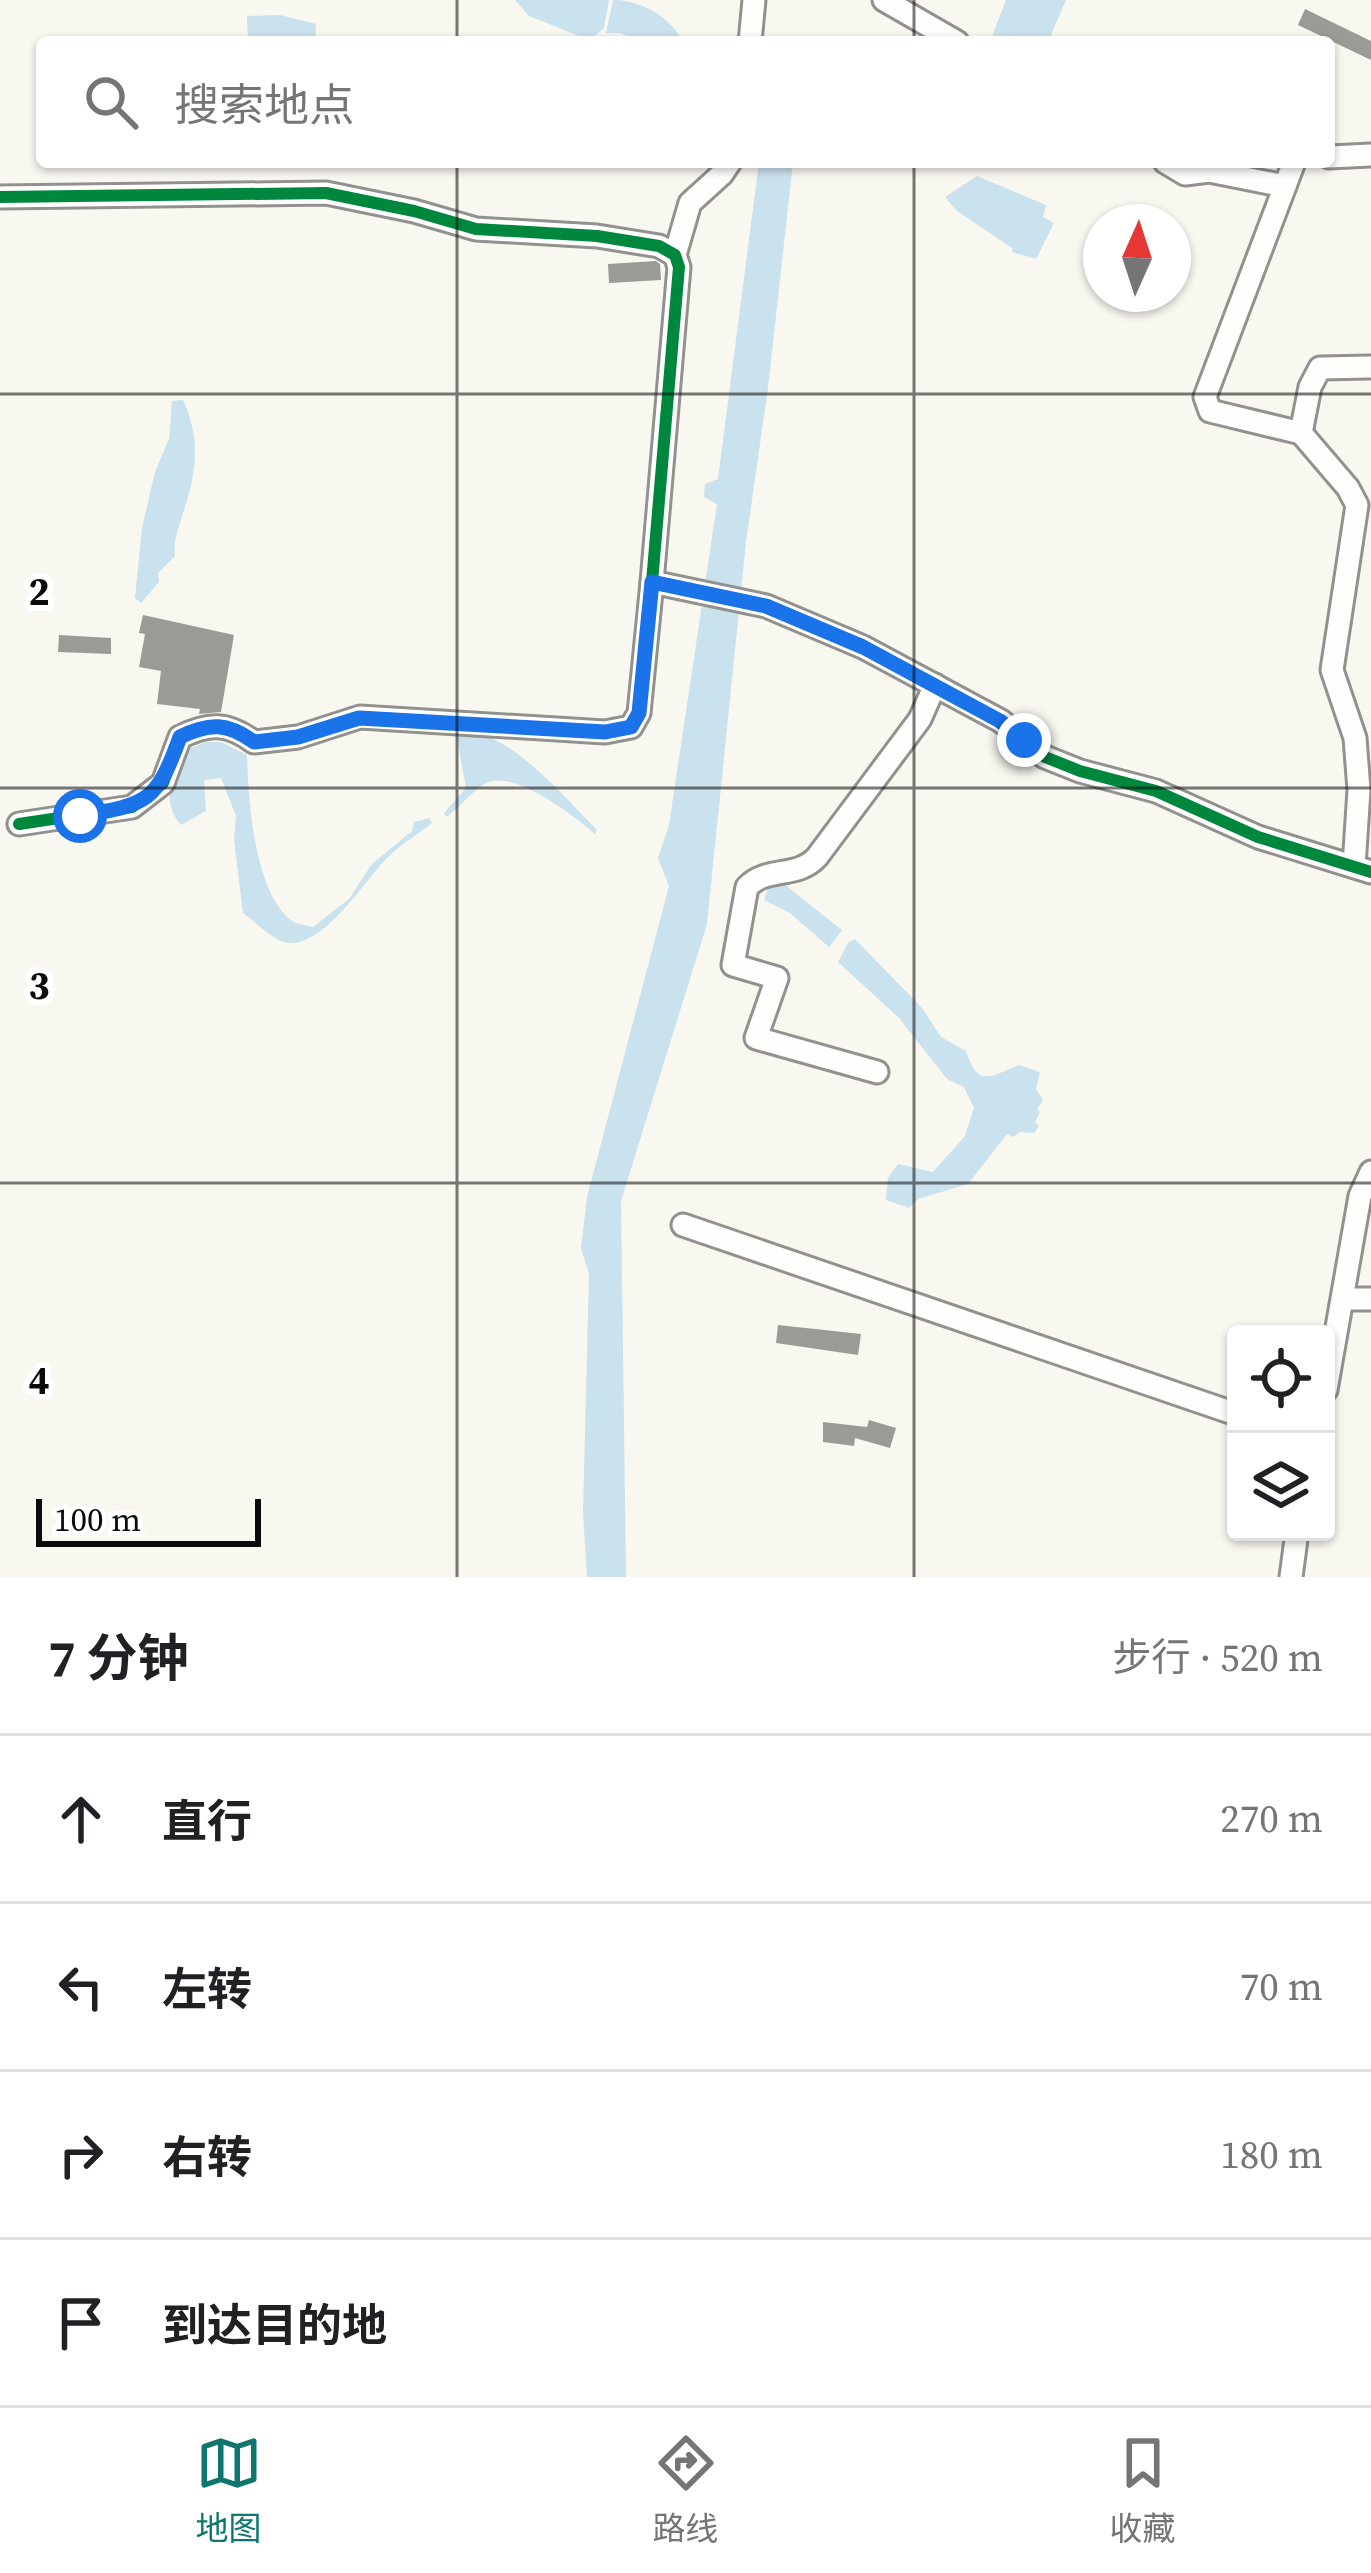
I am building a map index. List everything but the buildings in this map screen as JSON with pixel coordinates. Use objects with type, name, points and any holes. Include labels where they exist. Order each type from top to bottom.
[{"type":"street","points":[[751,36],[754,0]]},
{"type":"street","points":[[884,0],[946,36]]},
{"type":"street","points":[[1335,157],[1371,155]]},
{"type":"street","points":[[20,824],[132,807],[163,783],[180,737],[216,725],[234,728],[254,742],[298,737],[359,718],[605,732],[631,727],[639,713],[662,584],[678,284],[675,255],[690,203],[726,168]]},
{"type":"street","points":[[1175,168],[1185,174],[1209,171],[1285,186]]},
{"type":"street","points":[[662,584],[766,606],[863,647],[935,685],[1000,721],[1045,757],[1156,791],[1258,837],[1362,869],[1355,738],[1332,670],[1357,506],[1348,488],[1301,434],[1210,412],[1205,397],[1292,168]]},
{"type":"street","points":[[0,197],[326,193],[476,230],[597,236],[659,246],[675,255]]},
{"type":"street","points":[[1301,434],[1310,387],[1320,368],[1371,367]]},
{"type":"street","points":[[877,1072],[756,1039],[777,977],[733,965],[747,887],[761,875],[806,868],[818,857],[920,718],[935,685]]},
{"type":"street","points":[[1335,1342],[1360,1196],[1371,1172]]},
{"type":"street","points":[[683,1225],[1227,1411]]},
{"type":"street","points":[[1343,1299],[1371,1300]]},
{"type":"street","points":[[1291,1577],[1296,1541]]},
{"type":"water","points":[[515,0],[609,0],[604,28],[594,36],[579,36],[529,16]]},
{"type":"water","points":[[613,0],[654,12],[679,36],[627,36],[606,33]]},
{"type":"water","points":[[1006,0],[1066,0],[1050,36],[992,36]]},
{"type":"water","points":[[280,15],[316,24],[315,36],[248,36],[247,16]]},
{"type":"water","points":[[758,168],[792,168],[746,542],[707,924],[621,1201],[626,1577],[587,1577],[583,1512],[589,1274],[581,1248],[587,1197],[669,886],[658,858],[669,825],[717,504],[704,497],[705,484],[718,479]]},
{"type":"water","points":[[977,176],[1046,205],[1043,217],[1054,223],[1036,259],[1012,252],[945,197]]},
{"type":"water","points":[[183,400],[194,440],[192,480],[175,556],[158,573],[159,582],[141,603],[135,598],[142,528],[155,472],[169,439],[172,401]]},
{"type":"water","points":[[463,731],[481,734],[518,754],[597,830],[595,834],[542,796],[510,782],[484,784],[447,817],[444,813],[466,788],[457,738]]},
{"type":"water","points":[[221,742],[247,755],[260,863],[276,903],[299,924],[313,927],[349,899],[372,864],[412,831],[414,822],[429,818],[432,823],[387,858],[325,927],[296,943],[281,941],[243,913],[234,840],[236,816],[221,778],[204,780],[206,811],[181,825],[171,807],[170,789],[183,751]]},
{"type":"water","points":[[780,881],[842,930],[829,947],[790,913],[764,900],[769,886]]},
{"type":"water","points":[[855,939],[922,1008],[941,1037],[966,1051],[980,1075],[992,1076],[1019,1065],[1040,1072],[1036,1089],[1043,1100],[1034,1133],[1007,1134],[968,1184],[918,1199],[909,1208],[886,1200],[888,1178],[898,1164],[933,1172],[965,1136],[974,1108],[964,1087],[947,1079],[899,1018],[838,962]]},
{"type":"cycle path","points":[[0,197],[326,193],[476,229],[597,236],[659,246],[675,255],[679,267],[652,582],[766,606],[863,647],[1001,721],[1045,757],[1156,791],[1258,837],[1371,872]]},
{"type":"cycle path","points":[[19,824],[132,807],[163,783],[180,737],[210,727],[236,731],[254,742],[298,737],[360,717],[605,732],[631,727],[639,713],[652,582]]},
{"type":"route","points":[[80,816],[132,807],[163,783],[180,737],[216,725],[234,728],[254,742],[298,737],[359,718],[605,732],[631,727],[639,713],[652,582],[766,606],[863,647],[1000,721],[1024,740]]}]
